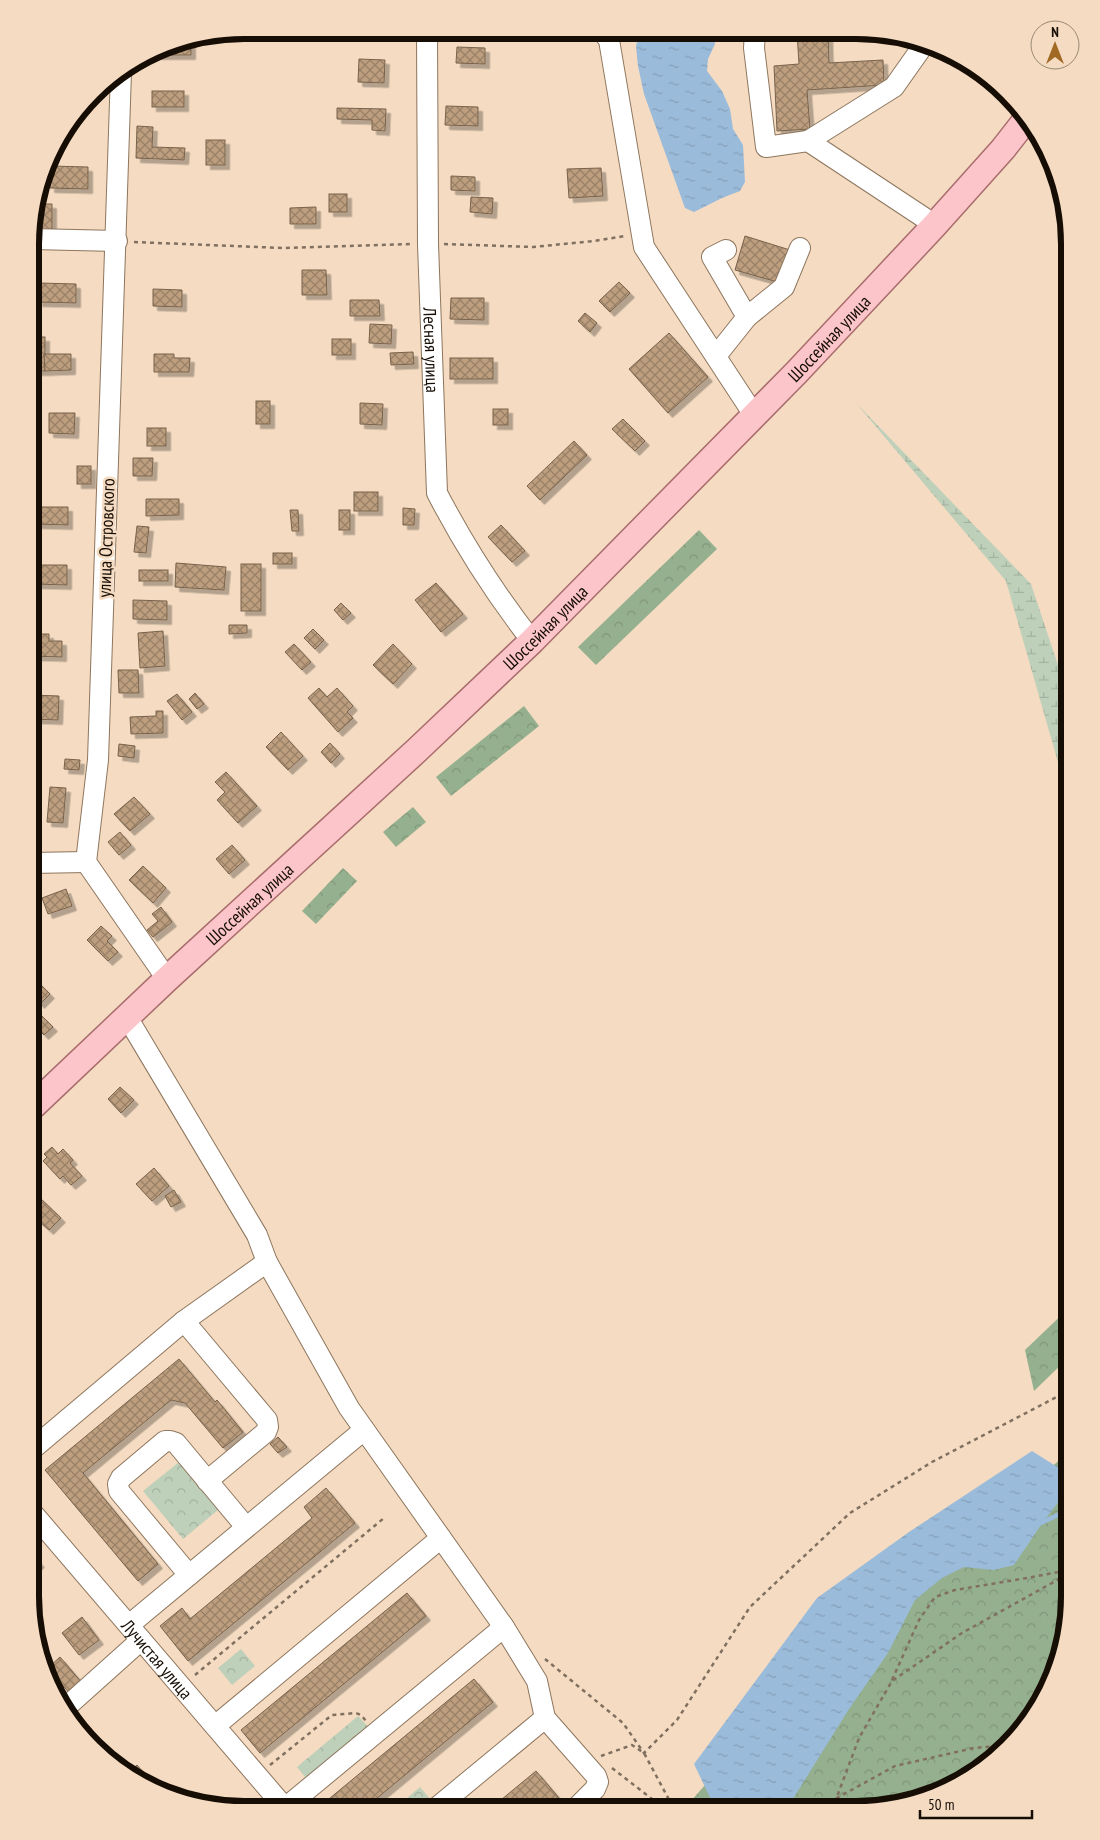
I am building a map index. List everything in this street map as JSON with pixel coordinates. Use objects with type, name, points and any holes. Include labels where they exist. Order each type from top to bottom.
[{"type":"main road","name":"Шоссейная улица","points":[[39,1100],[532,641],[754,415],[934,226],[1003,149],[1023,124]]},
{"type":"street","name":"Лесная улица","points":[[427,39],[428,244],[437,493],[454,527],[515,619],[532,641]]},
{"type":"street","points":[[608,39],[644,247],[754,415]]},
{"type":"street","points":[[755,39],[754,48],[766,147],[808,141],[894,87],[919,49]]},
{"type":"street","name":"улица Островского","points":[[86,862],[98,760],[121,80]]},
{"type":"street","points":[[808,141],[934,226]]},
{"type":"street","points":[[39,239],[116,241]]},
{"type":"street","points":[[716,356],[747,317],[784,287],[800,248]]},
{"type":"street","points":[[726,250],[712,257],[747,317]]},
{"type":"street","points":[[39,863],[86,862],[168,979]]},
{"type":"street","points":[[127,1017],[257,1236],[267,1262],[349,1408],[504,1627],[537,1681],[545,1718],[596,1776],[598,1782],[595,1789],[583,1801]]},
{"type":"street","points":[[39,1443],[184,1321],[267,1262]]},
{"type":"street","points":[[184,1321],[267,1420],[268,1427],[266,1432],[207,1481]]},
{"type":"street","points":[[69,1704],[189,1575],[364,1430]]},
{"type":"street","points":[[189,1575],[119,1491],[118,1484],[121,1478],[165,1441],[170,1440],[176,1443],[246,1527]]},
{"type":"street","name":"Лучистая улица","points":[[39,1520],[279,1801]]},
{"type":"street","points":[[215,1726],[441,1538]]},
{"type":"street","points":[[293,1801],[504,1627]]},
{"type":"street","points":[[445,1801],[545,1718]]},
{"type":"path","points":[[116,241],[282,248],[428,244],[533,247],[632,235],[644,247]]},
{"type":"path","points":[[644,1753],[677,1720],[750,1607],[850,1513],[932,1462],[1061,1395]]},
{"type":"path","points":[[181,1687],[384,1518]]},
{"type":"path","points":[[835,1799],[859,1738],[892,1681],[919,1620],[935,1597],[955,1590],[1061,1572]]},
{"type":"path","points":[[892,1681],[962,1633],[1061,1579]]},
{"type":"path","points":[[543,1658],[623,1722],[644,1753],[669,1801]]},
{"type":"path","points":[[258,1776],[332,1714],[359,1713],[376,1733]]},
{"type":"path","points":[[586,1764],[609,1752],[632,1745],[644,1753]]},
{"type":"path","points":[[835,1799],[895,1766],[974,1748],[996,1746]]},
{"type":"path","points":[[586,1764],[612,1768],[654,1801]]},
{"type":"green space","points":[[856,403],[1031,584],[1061,674],[1061,773],[1006,581]]},
{"type":"green space","points":[[699,530],[717,549],[596,665],[578,647]]},
{"type":"green space","points":[[524,706],[539,726],[451,796],[436,777]]},
{"type":"green space","points":[[413,807],[426,822],[396,847],[383,832]]},
{"type":"green space","points":[[343,868],[357,881],[316,924],[302,911]]},
{"type":"green space","points":[[1061,1316],[1061,1365],[1034,1391],[1025,1350]]},
{"type":"green space","points":[[1061,1459],[1061,1610],[1054,1650],[1046,1675],[1034,1699],[1011,1732],[992,1751],[959,1774],[935,1786],[883,1800],[691,1801],[779,1701]]},
{"type":"green space","points":[[179,1462],[218,1510],[183,1539],[143,1491]]},
{"type":"green space","points":[[241,1649],[255,1666],[232,1685],[218,1668]]},
{"type":"green space","points":[[358,1716],[371,1730],[309,1782],[297,1767]]},
{"type":"green space","points":[[420,1787],[432,1801],[403,1801]]},
{"type":"water","points":[[638,39],[715,39],[715,44],[708,59],[707,71],[722,91],[730,109],[733,129],[743,145],[745,182],[740,191],[694,212],[685,208],[644,94],[636,46]]},
{"type":"water","points":[[1032,1451],[1061,1469],[1061,1499],[1014,1565],[994,1570],[964,1567],[942,1578],[915,1600],[888,1653],[849,1709],[792,1801],[712,1801],[694,1764],[817,1598],[909,1532]]},
{"type":"building","points":[[797,39],[828,39],[829,63],[883,60],[884,85],[807,90],[810,129],[777,131],[774,66],[799,64]]},
{"type":"building","points":[[191,46],[191,55],[163,55]]},
{"type":"building","points":[[457,47],[485,48],[485,64],[456,63]]},
{"type":"building","points":[[359,59],[385,60],[384,83],[358,82]]},
{"type":"building","points":[[152,91],[184,91],[184,107],[152,107]]},
{"type":"building","points":[[446,106],[478,107],[478,126],[445,125]]},
{"type":"building","points":[[337,108],[386,109],[385,131],[372,130],[372,120],[337,119]]},
{"type":"building","points":[[137,126],[153,127],[152,147],[185,148],[184,160],[136,158]]},
{"type":"building","points":[[206,140],[225,140],[225,165],[206,165]]},
{"type":"building","points":[[54,166],[88,167],[88,189],[50,188]]},
{"type":"building","points":[[601,168],[603,196],[569,198],[567,169]]},
{"type":"building","points":[[451,176],[475,177],[475,191],[451,190]]},
{"type":"building","points":[[329,194],[347,194],[347,212],[329,212]]},
{"type":"building","points":[[471,197],[493,198],[492,214],[470,212]]},
{"type":"building","points":[[43,204],[52,204],[52,230],[39,230]]},
{"type":"building","points":[[316,207],[316,224],[290,224],[290,208]]},
{"type":"building","points":[[745,236],[790,250],[781,283],[735,270]]},
{"type":"building","points":[[302,270],[326,270],[327,295],[302,295]]},
{"type":"building","points":[[619,282],[630,293],[610,312],[599,301]]},
{"type":"building","points":[[39,283],[76,284],[76,303],[39,302]]},
{"type":"building","points":[[153,289],[182,290],[182,307],[153,306]]},
{"type":"building","points":[[451,298],[484,298],[484,320],[450,319]]},
{"type":"building","points":[[350,300],[379,300],[380,316],[350,316]]},
{"type":"building","points":[[585,313],[597,323],[590,332],[578,321]]},
{"type":"building","points":[[370,324],[392,325],[391,344],[369,343]]},
{"type":"building","points":[[669,333],[708,377],[668,413],[629,369]]},
{"type":"building","points":[[39,337],[45,337],[45,371],[39,371]]},
{"type":"building","points":[[332,339],[351,339],[351,355],[332,355]]},
{"type":"building","points":[[413,352],[414,364],[391,365],[390,353]]},
{"type":"building","points":[[44,354],[71,354],[71,370],[45,371]]},
{"type":"building","points":[[154,354],[174,354],[174,358],[190,358],[189,372],[154,372]]},
{"type":"building","points":[[450,358],[493,358],[493,379],[450,379]]},
{"type":"building","points":[[256,401],[270,401],[270,424],[256,424]]},
{"type":"building","points":[[360,403],[383,404],[382,425],[360,424]]},
{"type":"building","points":[[493,409],[508,409],[508,425],[493,425]]},
{"type":"building","points":[[49,413],[75,413],[74,434],[49,433]]},
{"type":"building","points":[[623,419],[645,441],[635,451],[612,429]]},
{"type":"building","points":[[147,428],[166,428],[166,446],[147,446]]},
{"type":"building","points":[[574,441],[587,455],[540,500],[527,486]]},
{"type":"building","points":[[133,458],[153,458],[152,476],[133,476]]},
{"type":"building","points":[[77,466],[91,466],[91,484],[77,484]]},
{"type":"building","points":[[354,492],[378,492],[378,511],[354,511]]},
{"type":"building","points":[[146,499],[179,499],[179,515],[146,516]]},
{"type":"building","points":[[39,507],[68,507],[68,525],[39,524]]},
{"type":"building","points":[[403,508],[415,509],[414,525],[403,525]]},
{"type":"building","points":[[290,510],[298,510],[299,531],[292,531]]},
{"type":"building","points":[[339,510],[350,510],[350,530],[339,530]]},
{"type":"building","points":[[501,525],[525,551],[512,562],[488,537]]},
{"type":"building","points":[[137,526],[149,527],[146,553],[134,552]]},
{"type":"building","points":[[273,553],[292,553],[292,564],[273,564]]},
{"type":"building","points":[[176,563],[226,567],[224,590],[175,587]]},
{"type":"building","points":[[241,564],[261,564],[261,611],[241,611]]},
{"type":"building","points":[[39,565],[67,565],[67,585],[39,584]]},
{"type":"building","points":[[139,570],[168,570],[168,581],[139,581]]},
{"type":"building","points":[[436,583],[463,614],[441,632],[415,600]]},
{"type":"building","points":[[133,600],[167,601],[167,620],[133,619]]},
{"type":"building","points":[[341,603],[351,613],[343,620],[334,610]]},
{"type":"building","points":[[229,625],[247,625],[247,633],[229,634]]},
{"type":"building","points":[[313,629],[324,640],[315,649],[304,638]]},
{"type":"building","points":[[163,631],[165,666],[140,668],[138,633]]},
{"type":"building","points":[[39,634],[49,634],[49,641],[62,641],[62,657],[39,656]]},
{"type":"building","points":[[294,644],[311,662],[302,670],[285,652]]},
{"type":"building","points":[[393,644],[412,664],[393,684],[373,665]]},
{"type":"building","points":[[118,670],[138,670],[139,693],[119,693]]},
{"type":"building","points":[[319,688],[327,697],[337,688],[353,706],[347,712],[353,718],[338,732],[308,698]]},
{"type":"building","points":[[195,693],[204,704],[197,709],[189,699]]},
{"type":"building","points":[[177,694],[192,712],[182,720],[167,701]]},
{"type":"building","points":[[39,695],[59,696],[58,720],[39,719]]},
{"type":"building","points":[[156,711],[163,711],[163,733],[131,734],[130,717],[156,716]]},
{"type":"building","points":[[281,732],[303,756],[288,770],[266,747]]},
{"type":"building","points":[[330,743],[340,754],[331,763],[321,752]]},
{"type":"building","points":[[119,744],[135,746],[134,758],[118,756]]},
{"type":"building","points":[[65,759],[80,760],[79,770],[64,769]]},
{"type":"building","points":[[226,772],[257,806],[238,823],[217,800],[225,792],[215,782]]},
{"type":"building","points":[[50,787],[66,788],[63,823],[47,822]]},
{"type":"building","points":[[134,797],[150,814],[130,831],[114,814]]},
{"type":"building","points":[[120,832],[131,845],[119,855],[108,842]]},
{"type":"building","points":[[232,845],[245,860],[229,874],[216,859]]},
{"type":"building","points":[[143,866],[166,888],[153,903],[129,880]]},
{"type":"building","points":[[66,889],[72,906],[48,914],[42,898]]},
{"type":"building","points":[[161,907],[172,922],[153,937],[147,930],[158,921],[152,914]]},
{"type":"building","points":[[101,926],[112,936],[107,941],[118,952],[108,961],[87,940]]},
{"type":"building","points":[[39,983],[50,994],[39,1003]]},
{"type":"building","points":[[42,1016],[53,1027],[44,1035],[39,1030],[39,1019]]},
{"type":"building","points":[[120,1087],[134,1100],[121,1113],[108,1099]]},
{"type":"building","points":[[52,1147],[58,1154],[63,1149],[73,1160],[70,1163],[82,1176],[71,1185],[63,1176],[60,1179],[43,1161],[47,1157],[44,1154]]},
{"type":"building","points":[[154,1168],[169,1186],[152,1201],[136,1184]]},
{"type":"building","points":[[174,1190],[181,1202],[171,1207],[165,1196]]},
{"type":"building","points":[[39,1197],[61,1218],[49,1230],[39,1221]]},
{"type":"building","points":[[179,1359],[215,1402],[217,1400],[243,1432],[223,1448],[185,1403],[171,1400],[83,1473],[158,1564],[138,1581],[45,1470]]},
{"type":"building","points":[[278,1437],[287,1447],[278,1453],[270,1444]]},
{"type":"building","points":[[326,1488],[355,1523],[188,1661],[160,1626],[182,1608],[190,1619],[288,1538],[312,1518],[304,1507]]},
{"type":"building","points":[[407,1593],[426,1616],[260,1753],[241,1730]]},
{"type":"building","points":[[82,1617],[99,1640],[79,1655],[62,1633]]},
{"type":"building","points":[[60,1657],[83,1684],[71,1695],[54,1675],[51,1665]]},
{"type":"building","points":[[474,1679],[493,1702],[374,1801],[326,1801]]},
{"type":"building","points":[[137,1765],[148,1777],[141,1774],[133,1769]]},
{"type":"building","points":[[536,1771],[562,1801],[500,1801]]},
{"type":"waterway","points":[[1039,1524],[1061,1513]]}]
